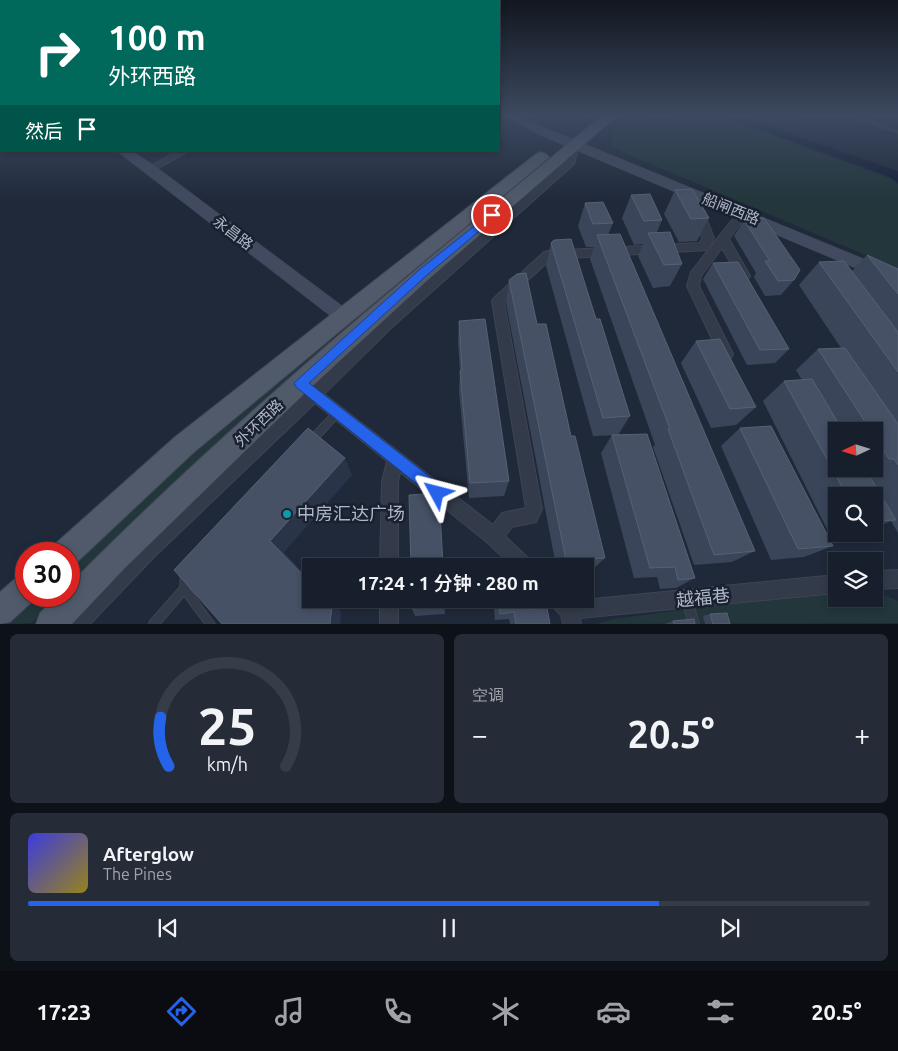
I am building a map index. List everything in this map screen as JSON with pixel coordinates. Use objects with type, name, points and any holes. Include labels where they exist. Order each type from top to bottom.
[{"type":"main road","name":"外环西路","points":[[77,542],[184,445],[343,316],[571,144]]},
{"type":"main road","name":"外环西路","points":[[51,624],[115,558],[308,389],[423,272],[571,144]]},
{"type":"main road","points":[[0,612],[15,598]]},
{"type":"street","name":"船闸西路","points":[[571,144],[743,213],[898,280]]},
{"type":"street","name":"永昌路","points":[[124,152],[150,169],[343,316]]},
{"type":"street","points":[[150,169],[183,152]]},
{"type":"street","points":[[494,537],[508,520],[530,516],[534,509],[498,301],[548,255],[704,247],[708,238],[696,206],[703,198]]},
{"type":"street","points":[[732,366],[693,286],[695,276],[743,213]]},
{"type":"street","points":[[723,239],[753,290]]},
{"type":"street","points":[[77,624],[308,389],[494,537],[516,558]]},
{"type":"street","points":[[390,558],[390,482],[395,459]]},
{"type":"street","points":[[883,580],[898,579]]},
{"type":"street","name":"越福巷","points":[[566,611],[828,585]]},
{"type":"street","points":[[389,608],[389,624]]},
{"type":"lane","points":[[302,451],[338,412]]},
{"type":"lane","points":[[191,566],[184,573],[184,589],[211,624]]},
{"type":"lane","points":[[153,624],[184,589]]},
{"type":"lane","points":[[687,599],[694,624]]},
{"type":"green space","points":[[612,144],[797,144],[889,178],[898,184],[898,269],[613,148]]},
{"type":"green space","points":[[328,342],[332,342],[80,577],[80,553],[184,457]]},
{"type":"green space","points":[[828,594],[828,607],[883,607],[883,595],[885,595],[898,601],[898,623],[597,624],[613,619],[757,600]]},
{"type":"green space","points":[[23,607],[48,607],[32,623],[7,624]]},
{"type":"water","points":[[800,144],[821,144],[898,171],[898,182],[886,175]]},
{"type":"building","points":[[692,189],[709,218],[691,219],[675,190]]},
{"type":"building","points":[[650,194],[662,220],[644,221],[631,195]]},
{"type":"building","points":[[603,202],[613,223],[593,224],[585,203]]},
{"type":"building","points":[[764,218],[800,270],[794,280],[778,281],[765,261],[770,261],[744,220]]},
{"type":"building","points":[[670,232],[682,264],[664,265],[648,233]]},
{"type":"building","points":[[620,234],[755,551],[714,555],[668,429],[670,429],[597,235]]},
{"type":"building","points":[[571,239],[596,319],[600,319],[630,416],[603,418],[551,243],[554,240]]},
{"type":"building","points":[[867,255],[898,269],[898,294]]},
{"type":"building","points":[[844,261],[898,332],[898,372],[819,262]]},
{"type":"building","points":[[738,262],[789,349],[760,350],[713,263]]},
{"type":"building","points":[[526,273],[537,324],[546,324],[571,436],[575,436],[605,558],[566,558],[509,280],[517,274]]},
{"type":"building","points":[[485,319],[509,481],[470,483],[460,371],[462,370],[459,321]]},
{"type":"building","points":[[720,339],[756,407],[730,409],[696,341]]},
{"type":"building","points":[[845,348],[898,424],[898,465],[894,459],[889,459],[883,449],[883,422],[865,422],[818,349]]},
{"type":"building","points":[[812,379],[838,422],[828,422],[828,461],[784,381]]},
{"type":"building","points":[[771,426],[828,536],[828,542],[831,542],[833,546],[798,549],[740,428]]},
{"type":"building","name":"中房汇达广场","points":[[308,428],[345,458],[270,541],[302,574],[302,608],[332,608],[330,624],[222,624],[174,570]]},
{"type":"building","points":[[647,434],[695,578],[678,580],[675,567],[650,568],[612,435]]},
{"type":"building","points":[[837,478],[870,478],[876,487],[842,487]]},
{"type":"building","points":[[439,493],[443,558],[411,558],[409,495]]},
{"type":"building","points":[[883,499],[896,520],[883,521]]},
{"type":"building","points":[[499,608],[547,608],[550,624],[516,624],[514,612],[500,614]]},
{"type":"building","points":[[727,613],[730,624],[713,624],[710,614]]},
{"type":"building","points":[[694,619],[695,624],[674,624],[673,621]]},
{"type":"place","name":"中房汇达广场","points":[[287,514]]},
{"type":"route","points":[[437,493],[300,383],[423,272],[492,215]]}]
